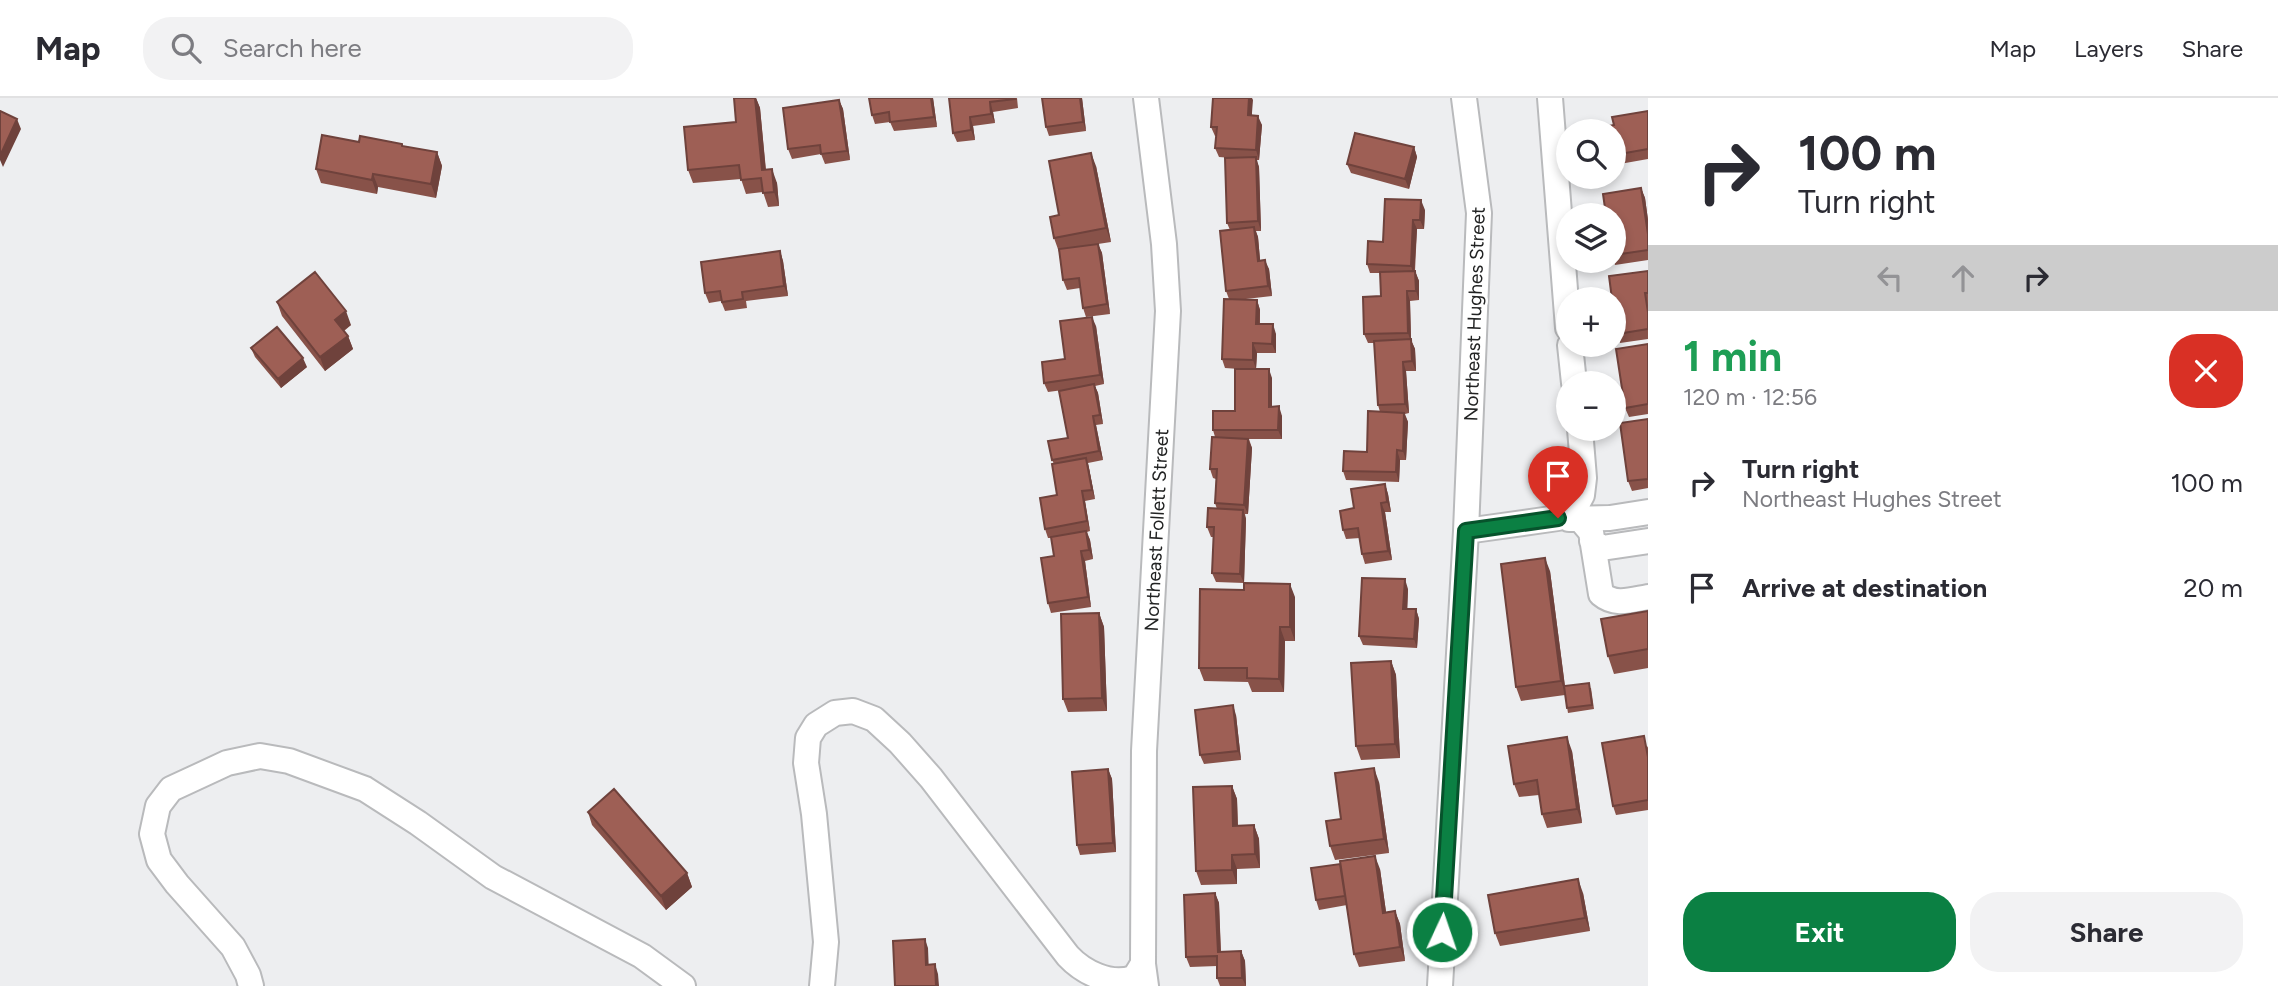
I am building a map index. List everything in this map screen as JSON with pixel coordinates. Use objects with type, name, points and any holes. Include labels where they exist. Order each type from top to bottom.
[{"type":"street","name":"Northeast Follett Street","points":[[1144,975],[1144,751],[1168,311],[1167,270],[1146,98]]},
{"type":"street","name":"Northeast Hughes Street","points":[[1440,986],[1466,531],[1479,213],[1464,98]]},
{"type":"street","points":[[1550,98],[1565,287]]},
{"type":"street","points":[[1569,519],[1582,495],[1584,478],[1581,441]]},
{"type":"street","points":[[1466,531],[1648,512]]},
{"type":"street","points":[[1569,519],[1591,532],[1601,594],[1609,601],[1648,597]]},
{"type":"street","points":[[1592,541],[1602,548],[1648,541]]},
{"type":"street","points":[[822,986],[826,942],[814,814],[806,763],[808,738],[816,725],[835,713],[853,711],[874,719],[932,778],[1083,972],[1100,981],[1119,983],[1144,975]]},
{"type":"street","points":[[251,986],[233,947],[159,860],[152,834],[158,806],[172,789],[227,763],[260,757],[289,761],[365,789],[493,877],[642,956],[683,986]]},
{"type":"building","points":[[734,98],[755,98],[762,170],[772,169],[774,192],[763,193],[761,178],[741,180],[739,165],[688,170],[684,127],[736,122]]},
{"type":"building","points":[[869,98],[931,98],[934,117],[890,122],[889,112],[872,115]]},
{"type":"building","points":[[949,98],[1015,99],[990,102],[991,114],[970,117],[971,130],[953,133]]},
{"type":"building","points":[[1042,98],[1080,98],[1083,122],[1046,127]]},
{"type":"building","points":[[1213,98],[1249,98],[1248,115],[1258,116],[1256,150],[1215,148],[1217,127],[1211,127]]},
{"type":"building","points":[[839,100],[847,151],[821,154],[820,145],[788,149],[783,108]]},
{"type":"building","points":[[0,111],[17,119],[0,156]]},
{"type":"building","points":[[1648,111],[1648,149],[1626,153],[1626,119],[1612,117]]},
{"type":"building","points":[[1355,133],[1414,147],[1405,179],[1347,164]]},
{"type":"building","points":[[322,135],[359,142],[360,136],[437,152],[431,184],[373,174],[372,180],[316,169]]},
{"type":"building","points":[[1091,153],[1106,228],[1054,238],[1050,217],[1059,215],[1049,161]]},
{"type":"building","points":[[1256,157],[1258,221],[1227,223],[1225,158]]},
{"type":"building","points":[[1641,188],[1648,250],[1626,253],[1626,203],[1604,203],[1603,194]]},
{"type":"building","points":[[1385,199],[1421,200],[1420,220],[1413,220],[1411,266],[1367,264],[1368,241],[1383,242]]},
{"type":"building","points":[[1254,227],[1258,261],[1265,260],[1268,286],[1226,291],[1220,231]]},
{"type":"building","points":[[1098,244],[1107,304],[1083,308],[1079,278],[1063,280],[1059,249]]},
{"type":"building","points":[[780,251],[784,286],[742,292],[743,299],[722,302],[720,291],[705,293],[701,262]]},
{"type":"building","points":[[1415,271],[1416,291],[1407,291],[1408,333],[1364,334],[1363,297],[1381,296],[1380,272]]},
{"type":"building","points":[[1648,271],[1648,293],[1645,293],[1648,329],[1626,333],[1626,287],[1610,287],[1609,276]]},
{"type":"building","points":[[315,272],[346,311],[335,320],[348,336],[320,357],[277,302]]},
{"type":"building","points":[[1224,299],[1257,300],[1256,324],[1273,324],[1272,344],[1253,343],[1253,360],[1222,359]]},
{"type":"building","points":[[1092,317],[1100,375],[1044,383],[1042,362],[1065,359],[1060,321]]},
{"type":"building","points":[[277,327],[303,358],[278,379],[251,348]]},
{"type":"building","points":[[1411,339],[1412,361],[1403,362],[1405,404],[1378,405],[1374,341]]},
{"type":"building","points":[[1648,344],[1648,404],[1626,408],[1626,371],[1619,371],[1617,357],[1626,357],[1626,347]]},
{"type":"building","points":[[1235,369],[1269,369],[1269,407],[1279,406],[1278,430],[1213,430],[1213,411],[1235,411]]},
{"type":"building","points":[[1094,384],[1100,415],[1093,416],[1099,451],[1052,460],[1048,441],[1068,438],[1059,391]]},
{"type":"building","points":[[1368,411],[1404,413],[1403,451],[1397,450],[1396,472],[1343,471],[1344,451],[1367,452]]},
{"type":"building","points":[[1648,419],[1648,479],[1628,481],[1622,441],[1626,441],[1626,422]]},
{"type":"building","points":[[1212,437],[1248,439],[1244,505],[1215,503],[1217,469],[1210,469]]},
{"type":"building","points":[[1086,458],[1092,490],[1082,491],[1087,521],[1045,529],[1040,498],[1057,495],[1052,464]]},
{"type":"building","points":[[1385,484],[1387,502],[1381,503],[1388,551],[1362,554],[1358,528],[1343,530],[1340,511],[1354,508],[1351,489]]},
{"type":"building","points":[[1208,508],[1243,510],[1240,574],[1212,573],[1214,527],[1207,527]]},
{"type":"building","points":[[1086,531],[1089,550],[1081,551],[1088,597],[1048,603],[1041,558],[1054,556],[1051,537]]},
{"type":"building","points":[[1545,558],[1561,681],[1516,687],[1501,564]]},
{"type":"building","points":[[1362,578],[1405,579],[1403,609],[1416,609],[1414,639],[1359,636]]},
{"type":"building","points":[[1244,583],[1290,584],[1290,627],[1280,627],[1279,679],[1247,678],[1247,668],[1199,668],[1200,589],[1244,590]]},
{"type":"building","points":[[1648,611],[1648,649],[1608,656],[1601,619]]},
{"type":"building","points":[[1099,613],[1102,698],[1063,699],[1061,614]]},
{"type":"building","points":[[1391,661],[1395,744],[1356,746],[1351,663]]},
{"type":"building","points":[[1589,683],[1592,705],[1567,708],[1564,686]]},
{"type":"building","points":[[1233,705],[1238,751],[1200,755],[1195,710]]},
{"type":"building","points":[[1644,736],[1648,757],[1648,800],[1613,806],[1602,743]]},
{"type":"building","points":[[1567,737],[1577,809],[1542,814],[1537,780],[1514,784],[1508,746]]},
{"type":"building","points":[[1374,768],[1384,839],[1330,846],[1326,821],[1341,819],[1335,773]]},
{"type":"building","points":[[1108,769],[1113,843],[1077,845],[1072,772]]},
{"type":"building","points":[[1232,786],[1233,826],[1254,825],[1255,854],[1232,855],[1232,870],[1196,871],[1193,787]]},
{"type":"building","points":[[614,789],[687,873],[661,896],[588,812]]},
{"type":"building","points":[[1375,856],[1383,913],[1395,911],[1400,947],[1354,954],[1340,861]]},
{"type":"building","points":[[1340,864],[1345,896],[1316,900],[1311,868]]},
{"type":"building","points":[[1578,879],[1585,918],[1495,933],[1488,895]]},
{"type":"building","points":[[1215,893],[1218,952],[1241,951],[1242,978],[1217,978],[1217,956],[1186,957],[1184,895]]},
{"type":"building","points":[[925,939],[926,965],[935,964],[936,986],[895,986],[893,941]]},
{"type":"route","points":[[1442,932],[1466,531],[1558,518]]}]
